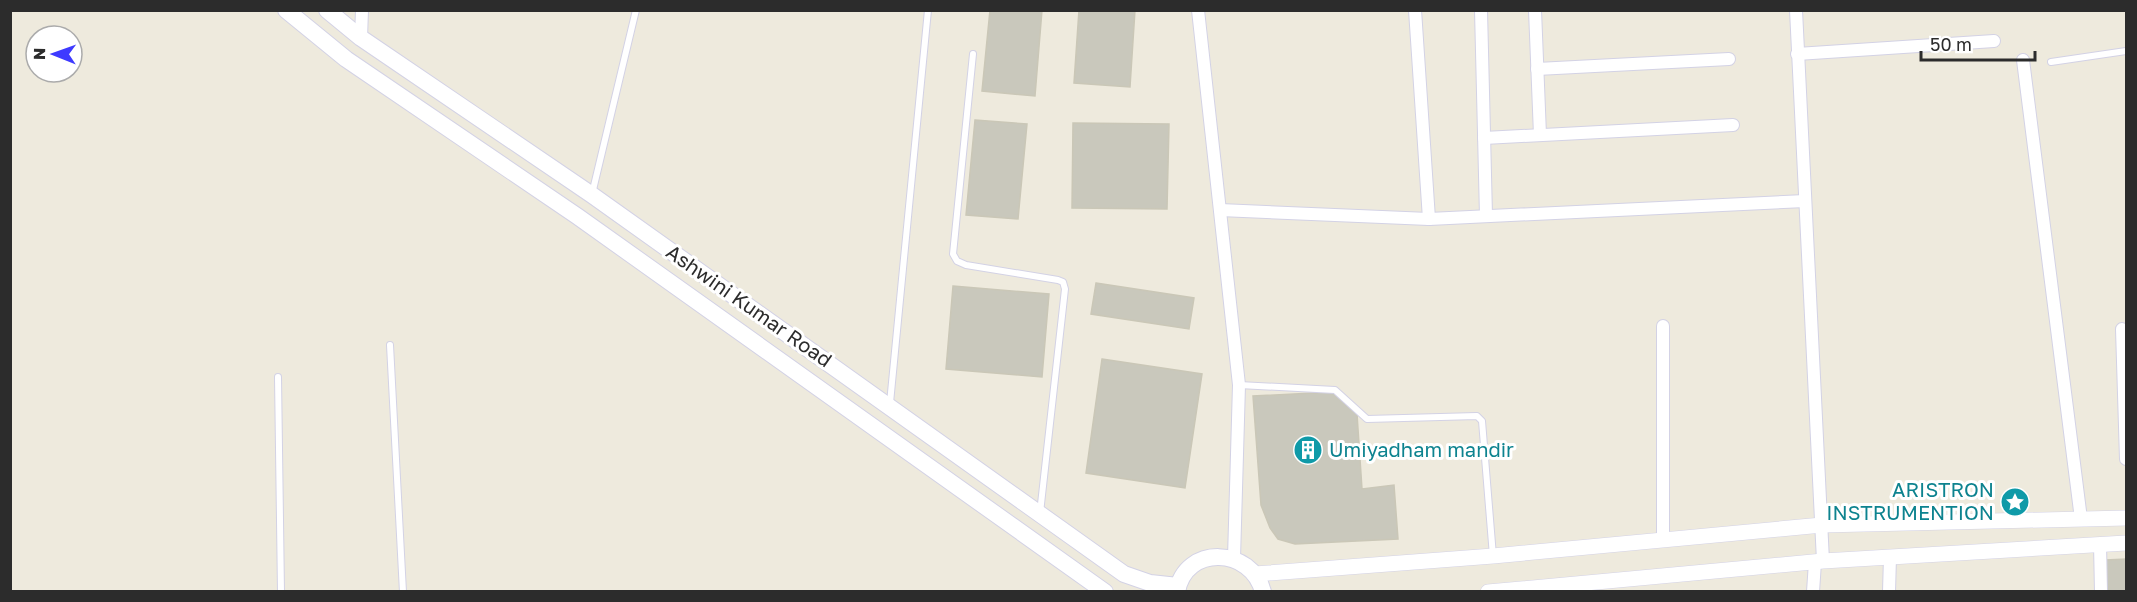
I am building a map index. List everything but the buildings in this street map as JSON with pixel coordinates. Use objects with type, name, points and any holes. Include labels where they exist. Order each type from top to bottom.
[{"type":"main road","name":"Ashwini Kumar Road","points":[[286,10],[346,59],[577,216],[1106,591]]},
{"type":"main road","name":"Ashwini Kumar Road","points":[[327,10],[361,38],[592,195],[1124,574],[1177,589]]},
{"type":"main road","points":[[1177,589],[1184,574],[1207,558],[1220,555],[1246,564],[1255,574],[1263,591]]},
{"type":"street","points":[[361,38],[362,10]]},
{"type":"street","points":[[1198,10],[1239,385],[1234,558]]},
{"type":"street","points":[[1415,10],[1429,219]]},
{"type":"street","points":[[1481,10],[1486,216]]},
{"type":"street","points":[[1535,10],[1540,135]]},
{"type":"street","points":[[1796,10],[1822,525],[1819,562],[1813,591]]},
{"type":"street","points":[[1797,54],[1994,41]]},
{"type":"street","points":[[1537,69],[1729,59]]},
{"type":"street","points":[[2023,60],[2081,519]]},
{"type":"street","points":[[1484,138],[1733,125]]},
{"type":"street","points":[[1220,210],[1429,219],[1805,201]]},
{"type":"street","points":[[1663,326],[1663,540]]},
{"type":"street","points":[[2122,329],[2127,459]]},
{"type":"street","points":[[1255,574],[1493,556],[1822,525],[2127,518]]},
{"type":"street","points":[[1488,591],[1819,562],[2127,543]]},
{"type":"street","points":[[2100,544],[2101,591]]},
{"type":"street","points":[[1889,591],[1890,557]]},
{"type":"lane","points":[[592,195],[636,10]]},
{"type":"lane","points":[[890,407],[928,10]]},
{"type":"lane","points":[[2051,62],[2127,51]]},
{"type":"lane","points":[[973,54],[953,254],[957,261],[966,265],[1058,280],[1063,282],[1065,289],[1040,513]]},
{"type":"lane","points":[[390,345],[403,591]]},
{"type":"lane","points":[[278,377],[281,591]]},
{"type":"lane","points":[[1239,385],[1335,390],[1367,419],[1477,416],[1482,421],[1493,556]]},
{"type":"place","name":"Umiyadham mandir","points":[[1308,450]]},
{"type":"place","name":"ARISTRON INSTRUMENTION","points":[[2015,502]]}]
